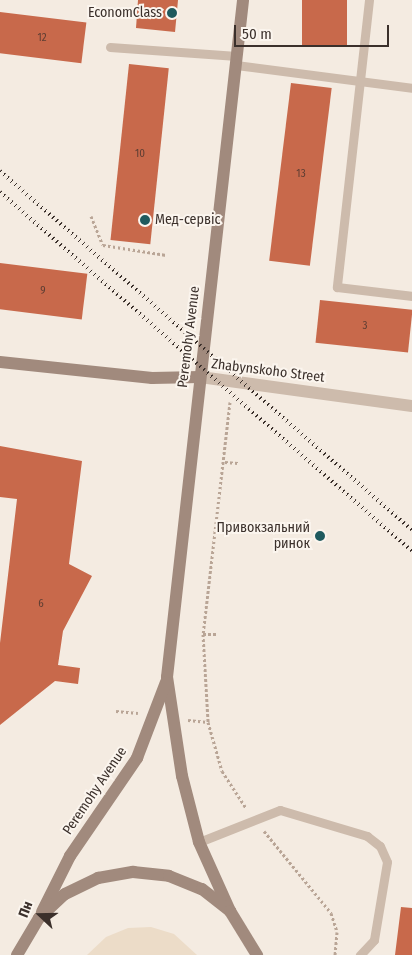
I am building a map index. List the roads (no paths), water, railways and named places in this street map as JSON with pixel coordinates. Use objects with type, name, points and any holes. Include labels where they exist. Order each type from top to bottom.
[{"type":"main road","name":"Peremohy Avenue","points":[[230,911],[199,842],[182,776],[168,677],[243,0]]},
{"type":"main road","name":"Zhabynskoho Street","points":[[0,362],[152,378],[200,377]]},
{"type":"main road","name":"Peremohy Avenue","points":[[39,918],[70,856],[137,758],[168,677]]},
{"type":"main road","points":[[17,955],[39,918],[65,894],[98,878],[133,872],[169,876],[202,889],[230,911],[257,955]]},
{"type":"street","name":"Zhabynskoho Street","points":[[200,377],[412,406]]},
{"type":"lane","points":[[369,0],[337,287],[412,296]]},
{"type":"lane","points":[[110,47],[237,60],[412,88]]},
{"type":"lane","points":[[199,842],[280,810],[368,836],[380,846],[387,862],[374,940],[360,955]]},
{"type":"railway","points":[[0,171],[412,530]]},
{"type":"railway","points":[[0,192],[412,551]]},
{"type":"place","name":"EconomClass","points":[[172,13]]},
{"type":"place","name":"Мед-сервіс","points":[[145,220]]},
{"type":"place","name":"Привокзальний ринок","points":[[320,536]]}]
